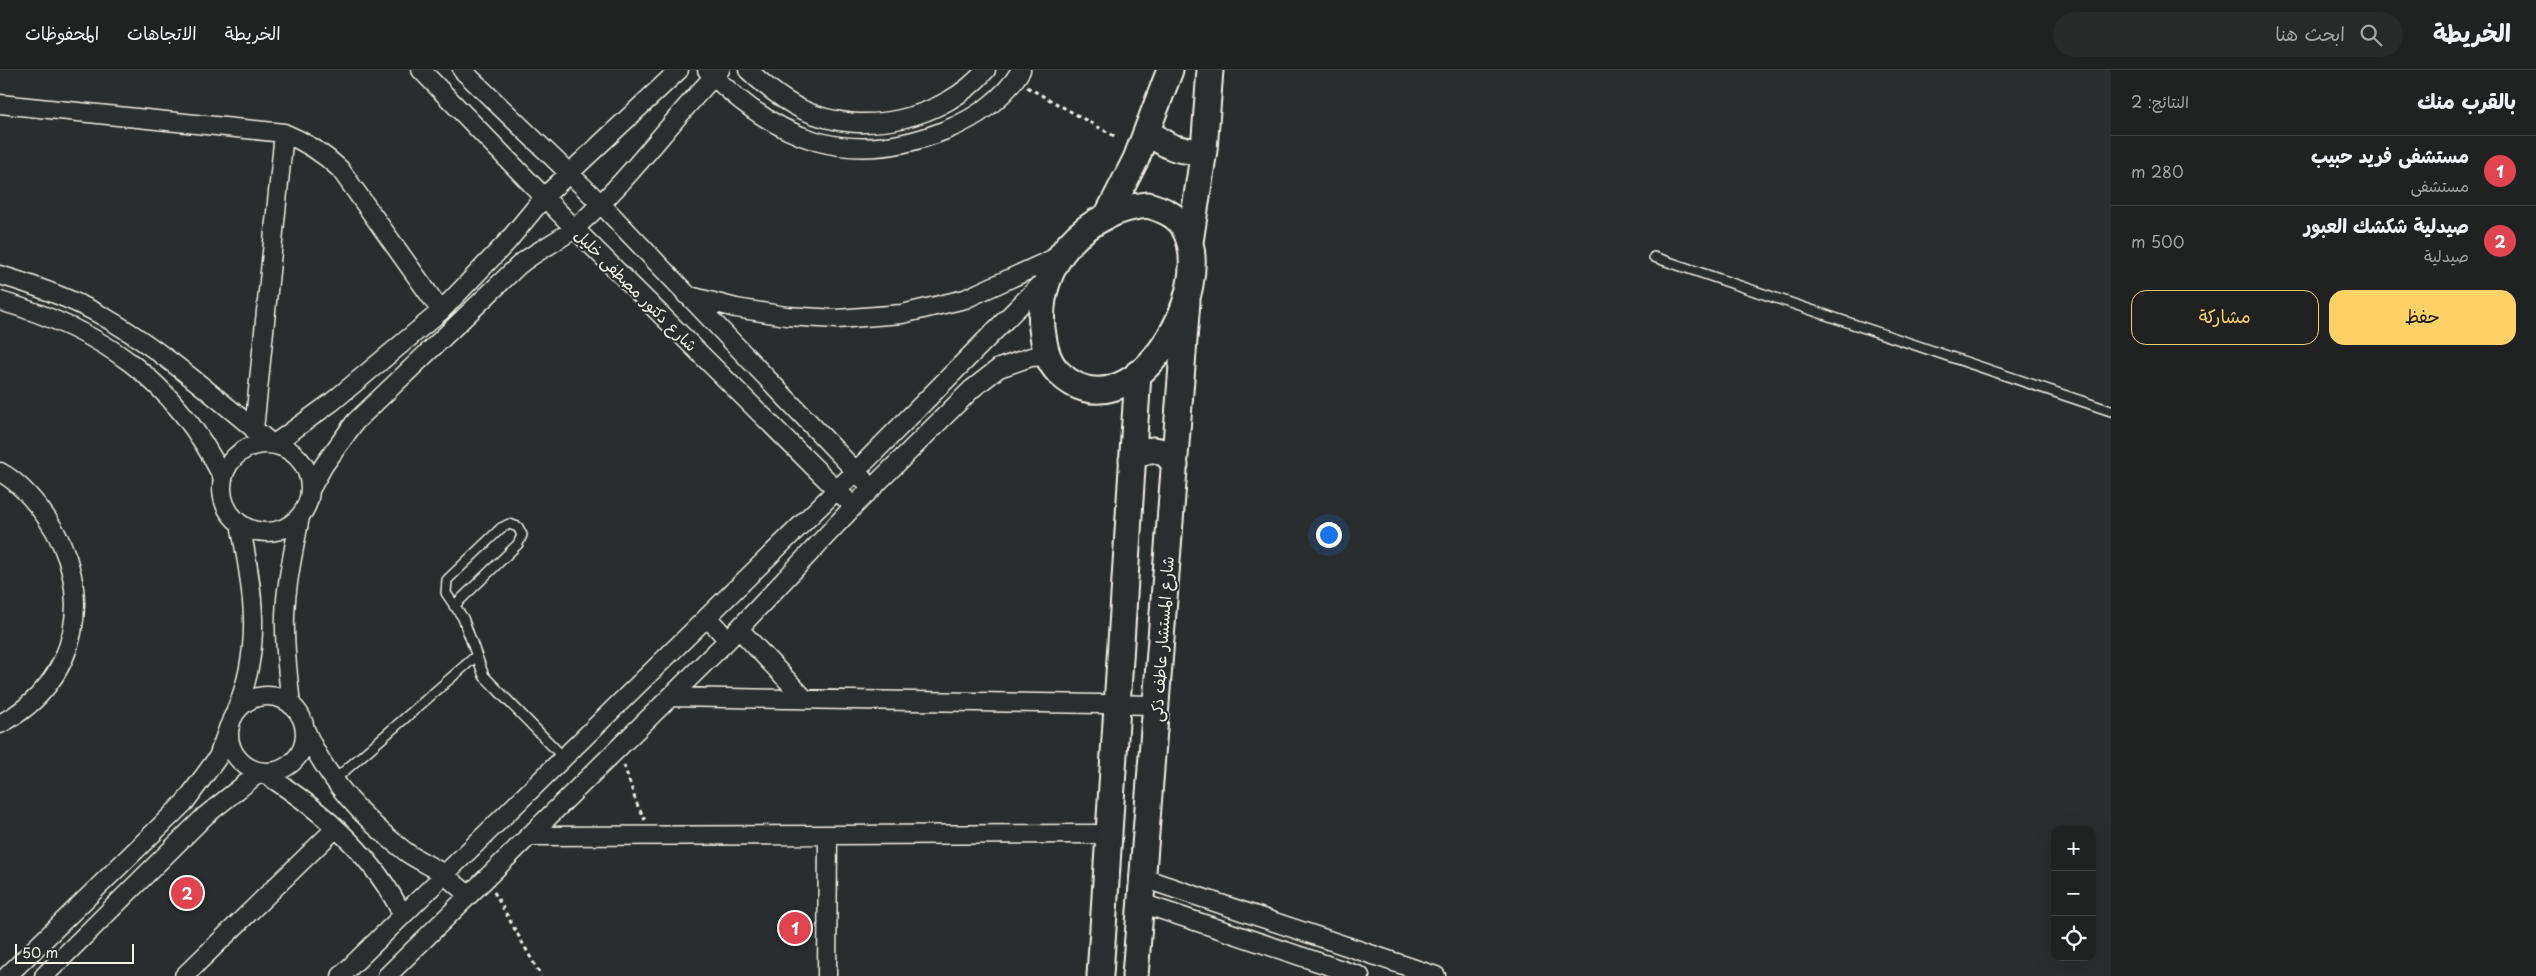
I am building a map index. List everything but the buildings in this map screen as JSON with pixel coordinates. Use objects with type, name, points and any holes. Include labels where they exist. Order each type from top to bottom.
[{"type":"street","name":"شارع دكتور مصطفى خليل","points":[[421,70],[574,228],[854,506]]},
{"type":"street","name":"شارع دكتور مصطفى خليل","points":[[462,70],[600,203],[872,488]]},
{"type":"street","points":[[300,516],[287,527],[271,532],[255,531],[240,524],[227,511],[221,494],[222,476],[229,462],[240,451],[255,444],[273,444],[332,402],[441,312],[507,242],[545,196],[679,70]]},
{"type":"street","points":[[748,70],[768,89],[805,110],[845,122],[880,122],[913,116],[944,103],[977,81],[986,70]]},
{"type":"street","points":[[1108,214],[1148,130],[1170,70]]},
{"type":"street","points":[[1054,266],[1043,297],[1042,318],[1047,356],[1055,369],[1066,380],[1088,388],[1111,389],[1138,373],[1159,353],[1176,329],[1187,301],[1192,272],[1190,242],[1204,150],[1210,70]]},
{"type":"street","points":[[291,706],[285,649],[285,615],[288,582],[300,516],[309,499],[311,488],[324,465],[355,422],[519,265],[537,251],[574,228],[600,203],[714,72],[753,111],[794,135],[841,148],[879,149],[917,142],[953,128],[986,110],[1019,75]]},
{"type":"street","points":[[0,104],[284,133],[311,146],[340,169],[441,312]]},
{"type":"street","points":[[1148,130],[1156,139],[1173,149],[1192,152],[1204,150]]},
{"type":"street","points":[[254,430],[284,133]]},
{"type":"street","points":[[341,976],[968,359],[1054,266],[1078,234],[1108,214],[1128,207],[1148,205],[1167,212],[1182,225],[1190,242]]},
{"type":"street","points":[[686,295],[736,308],[786,316],[837,319],[902,314],[965,299],[1054,266]]},
{"type":"street","points":[[0,275],[39,287],[105,317],[157,353],[273,444],[289,450],[300,460],[308,473],[311,488]]},
{"type":"street","points":[[0,301],[27,309],[92,338],[145,374],[169,396],[190,421],[208,448],[222,476]]},
{"type":"street","name":"شارع المستشار عاطف ذكى","points":[[1135,976],[1187,301]]},
{"type":"street","points":[[387,976],[734,635],[854,506],[984,377],[1014,362],[1047,356]]},
{"type":"street","points":[[968,359],[979,362],[985,372],[984,377]]},
{"type":"street","points":[[1100,976],[1138,373]]},
{"type":"street","points":[[1132,460],[1146,450],[1155,449],[1164,452],[1175,465]]},
{"type":"street","points":[[0,472],[34,500],[56,532],[71,567],[77,605],[69,647],[49,685],[19,715],[0,724]]},
{"type":"street","points":[[7,976],[185,802],[203,780],[218,757],[245,689],[252,655],[254,621],[252,586],[240,524]]},
{"type":"street","points":[[707,617],[734,635],[804,698]]},
{"type":"street","points":[[402,914],[382,878],[336,828],[298,796],[261,772],[248,768],[235,755],[228,738],[232,720],[242,705],[254,698],[267,696],[280,699],[291,706],[298,712],[319,760],[333,781],[391,841],[443,874],[468,896]]},
{"type":"street","points":[[670,697],[1157,706]]},
{"type":"street","points":[[44,976],[224,799],[261,772],[279,770],[294,761],[303,746],[305,729]]},
{"type":"street","points":[[184,976],[336,828]]},
{"type":"street","points":[[152,834],[170,851]]},
{"type":"street","points":[[528,836],[1110,834]]},
{"type":"street","points":[[827,976],[828,835]]},
{"type":"street","points":[[1144,878],[1436,976]]},
{"type":"street","points":[[1141,903],[1360,976]]},
{"type":"lane","points":[[1654,257],[2111,411]]},
{"type":"lane","points":[[454,606],[518,544],[522,535],[518,526],[514,524],[504,525],[448,580],[446,593],[472,636],[476,656],[484,676],[563,757]]},
{"type":"lane","points":[[333,781],[476,656]]},
{"type":"path","points":[[1019,75],[1116,137]]},
{"type":"path","points":[[620,745],[624,765],[636,802],[656,836]]},
{"type":"path","points":[[486,878],[541,976]]},
{"type":"place","name":"صيدلية شكشك العبور","points":[[187,893]]},
{"type":"place","name":"مستشفى فريد حبيب","points":[[795,928]]}]
